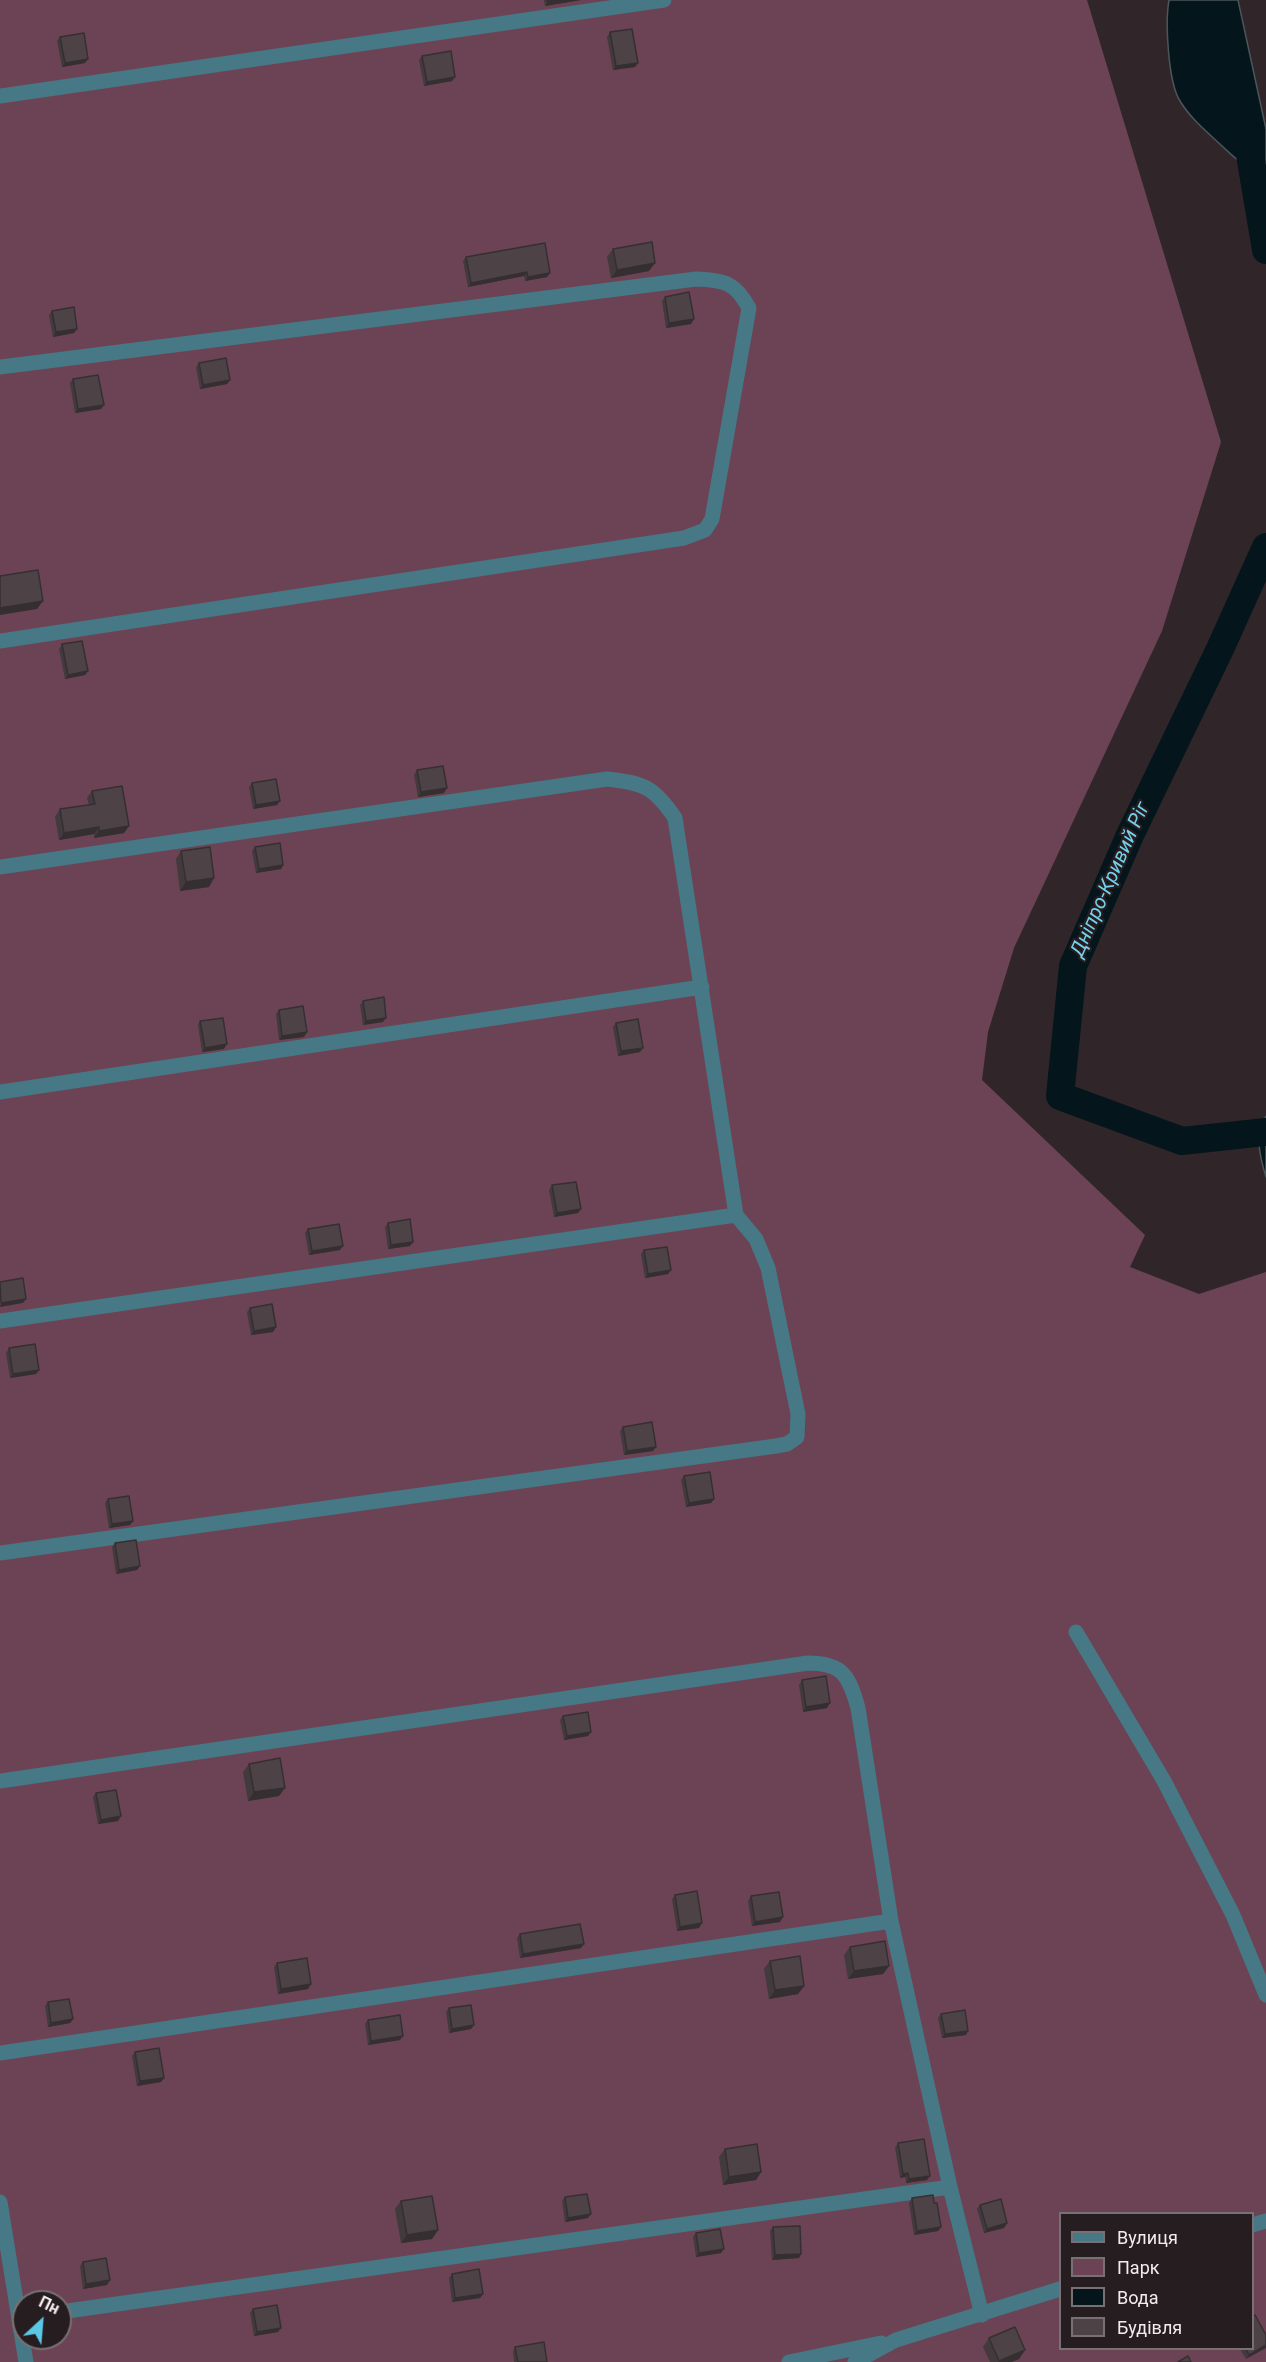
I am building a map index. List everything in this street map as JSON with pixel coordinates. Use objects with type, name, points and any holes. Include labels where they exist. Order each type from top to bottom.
[{"type":"street","points":[[0,96],[664,0]]},
{"type":"street","points":[[0,367],[696,279],[720,280],[741,294],[749,308],[712,519],[705,530],[684,538],[0,641]]},
{"type":"street","points":[[0,867],[608,779],[636,783],[660,796],[675,818],[736,1215],[756,1239],[768,1268],[798,1414],[797,1437],[787,1444],[0,1553]]},
{"type":"street","points":[[0,1092],[702,987]]},
{"type":"street","points":[[0,1321],[736,1215]]},
{"type":"street","points":[[1076,1632],[1164,1781],[1233,1915],[1266,1995]]},
{"type":"street","points":[[0,1781],[796,1665],[825,1663],[842,1671],[852,1685],[858,1708],[891,1921],[950,2187],[982,2315]]},
{"type":"street","points":[[0,2053],[891,1921]]},
{"type":"street","points":[[72,2310],[950,2187]]},
{"type":"street","points":[[0,2202],[17,2290]]},
{"type":"street","points":[[789,2362],[896,2340],[1059,2289]]},
{"type":"street","points":[[855,2362],[896,2340]]},
{"type":"green space","points":[[0,0],[1087,0],[1221,442],[1162,631],[1014,948],[988,1032],[982,1080],[1145,1235],[1130,1267],[1199,1294],[1266,1272],[1266,2362],[0,2362]]},
{"type":"water","points":[[1169,0],[1238,0],[1266,129],[1266,163],[1261,168],[1249,166],[1235,158],[1189,114],[1180,101],[1173,80],[1168,52]]},
{"type":"water","points":[[1266,1116],[1266,1177],[1259,1138]]},
{"type":"building","points":[[632,29],[638,63],[616,66],[610,32]]},
{"type":"building","points":[[84,33],[88,59],[65,63],[60,37]]},
{"type":"building","points":[[451,51],[455,77],[427,82],[422,56]]},
{"type":"building","points":[[652,242],[655,263],[617,270],[613,249]]},
{"type":"building","points":[[545,243],[550,273],[528,277],[527,272],[471,283],[466,257]]},
{"type":"building","points":[[689,292],[694,319],[669,323],[665,297]]},
{"type":"building","points":[[74,307],[77,329],[56,332],[52,311]]},
{"type":"building","points":[[226,358],[230,380],[203,385],[199,363]]},
{"type":"building","points":[[98,375],[104,405],[78,409],[73,379]]},
{"type":"building","points":[[38,570],[43,601],[0,608],[0,576]]},
{"type":"building","points":[[82,641],[88,671],[68,675],[62,644]]},
{"type":"building","points":[[443,766],[447,788],[421,792],[417,770]]},
{"type":"building","points":[[276,779],[280,801],[256,805],[252,783]]},
{"type":"building","points":[[122,786],[129,826],[99,831],[99,827],[64,833],[60,809],[95,804],[92,791]]},
{"type":"building","points":[[280,843],[283,865],[259,869],[255,847]]},
{"type":"building","points":[[210,847],[214,878],[186,882],[181,851]]},
{"type":"building","points":[[384,997],[386,1018],[366,1021],[363,1001]]},
{"type":"building","points":[[303,1006],[307,1032],[282,1036],[279,1010]]},
{"type":"building","points":[[223,1018],[227,1044],[205,1048],[200,1021]]},
{"type":"building","points":[[638,1019],[643,1048],[621,1051],[616,1023]]},
{"type":"building","points":[[576,1182],[581,1209],[557,1213],[552,1185]]},
{"type":"building","points":[[410,1219],[413,1242],[391,1245],[388,1223]]},
{"type":"building","points":[[339,1224],[343,1246],[312,1251],[308,1229]]},
{"type":"building","points":[[667,1247],[671,1270],[648,1274],[644,1250]]},
{"type":"building","points":[[23,1278],[26,1299],[1,1303],[0,1282]]},
{"type":"building","points":[[272,1304],[276,1327],[254,1331],[250,1308]]},
{"type":"building","points":[[35,1344],[39,1370],[13,1374],[9,1348]]},
{"type":"building","points":[[652,1422],[656,1447],[627,1451],[623,1427]]},
{"type":"building","points":[[710,1472],[714,1499],[689,1503],[684,1476]]},
{"type":"building","points":[[129,1496],[133,1521],[112,1524],[108,1499]]},
{"type":"building","points":[[136,1540],[140,1566],[119,1570],[115,1543]]},
{"type":"building","points":[[826,1676],[830,1703],[806,1707],[802,1680]]},
{"type":"building","points":[[588,1712],[591,1732],[567,1736],[563,1716]]},
{"type":"building","points":[[280,1758],[285,1788],[254,1792],[249,1764]]},
{"type":"building","points":[[116,1790],[121,1816],[101,1820],[96,1793]]},
{"type":"building","points":[[697,1891],[702,1923],[680,1927],[675,1895]]},
{"type":"building","points":[[779,1892],[783,1917],[755,1922],[751,1896]]},
{"type":"building","points":[[580,1924],[584,1944],[523,1954],[520,1934]]},
{"type":"building","points":[[885,1941],[889,1966],[854,1971],[850,1947]]},
{"type":"building","points":[[800,1956],[804,1986],[775,1990],[770,1961]]},
{"type":"building","points":[[307,1958],[311,1984],[281,1989],[277,1963]]},
{"type":"building","points":[[69,1999],[73,2019],[51,2023],[48,2002]]},
{"type":"building","points":[[471,2005],[474,2025],[452,2029],[449,2008]]},
{"type":"building","points":[[965,2010],[968,2031],[945,2034],[941,2014]]},
{"type":"building","points":[[400,2015],[403,2036],[371,2041],[368,2020]]},
{"type":"building","points":[[159,2048],[164,2078],[140,2081],[135,2052]]},
{"type":"building","points":[[924,2139],[930,2176],[909,2179],[908,2173],[903,2174],[898,2143]]},
{"type":"building","points":[[757,2144],[761,2172],[729,2177],[725,2149]]},
{"type":"building","points":[[587,2194],[591,2214],[568,2218],[565,2197]]},
{"type":"building","points":[[933,2195],[934,2203],[937,2203],[941,2227],[917,2231],[912,2198]]},
{"type":"building","points":[[432,2196],[438,2230],[407,2235],[401,2201]]},
{"type":"building","points":[[1001,2199],[1007,2223],[987,2229],[980,2205]]},
{"type":"building","points":[[800,2226],[801,2254],[775,2255],[773,2227]]},
{"type":"building","points":[[720,2229],[724,2249],[699,2253],[696,2233]]},
{"type":"building","points":[[106,2258],[110,2280],[86,2284],[83,2262]]},
{"type":"building","points":[[479,2269],[483,2294],[455,2298],[452,2274]]},
{"type":"building","points":[[277,2305],[281,2328],[257,2332],[253,2309]]},
{"type":"building","points":[[1254,2315],[1266,2335],[1266,2345],[1249,2355],[1246,2350],[1254,2350]]},
{"type":"building","points":[[1015,2327],[1025,2350],[999,2361],[989,2338]]},
{"type":"building","points":[[544,2342],[547,2362],[518,2362],[515,2347]]},
{"type":"building","points":[[1188,2356],[1191,2362],[1178,2362]]},
{"type":"waterway","name":"Дніпро-Кривий Ріг","points":[[1246,131],[1266,250]]},
{"type":"waterway","name":"Дніпро-Кривий Ріг","points":[[1266,547],[1220,649],[1130,835],[1073,966],[1060,1096],[1182,1141],[1266,1132]]}]
